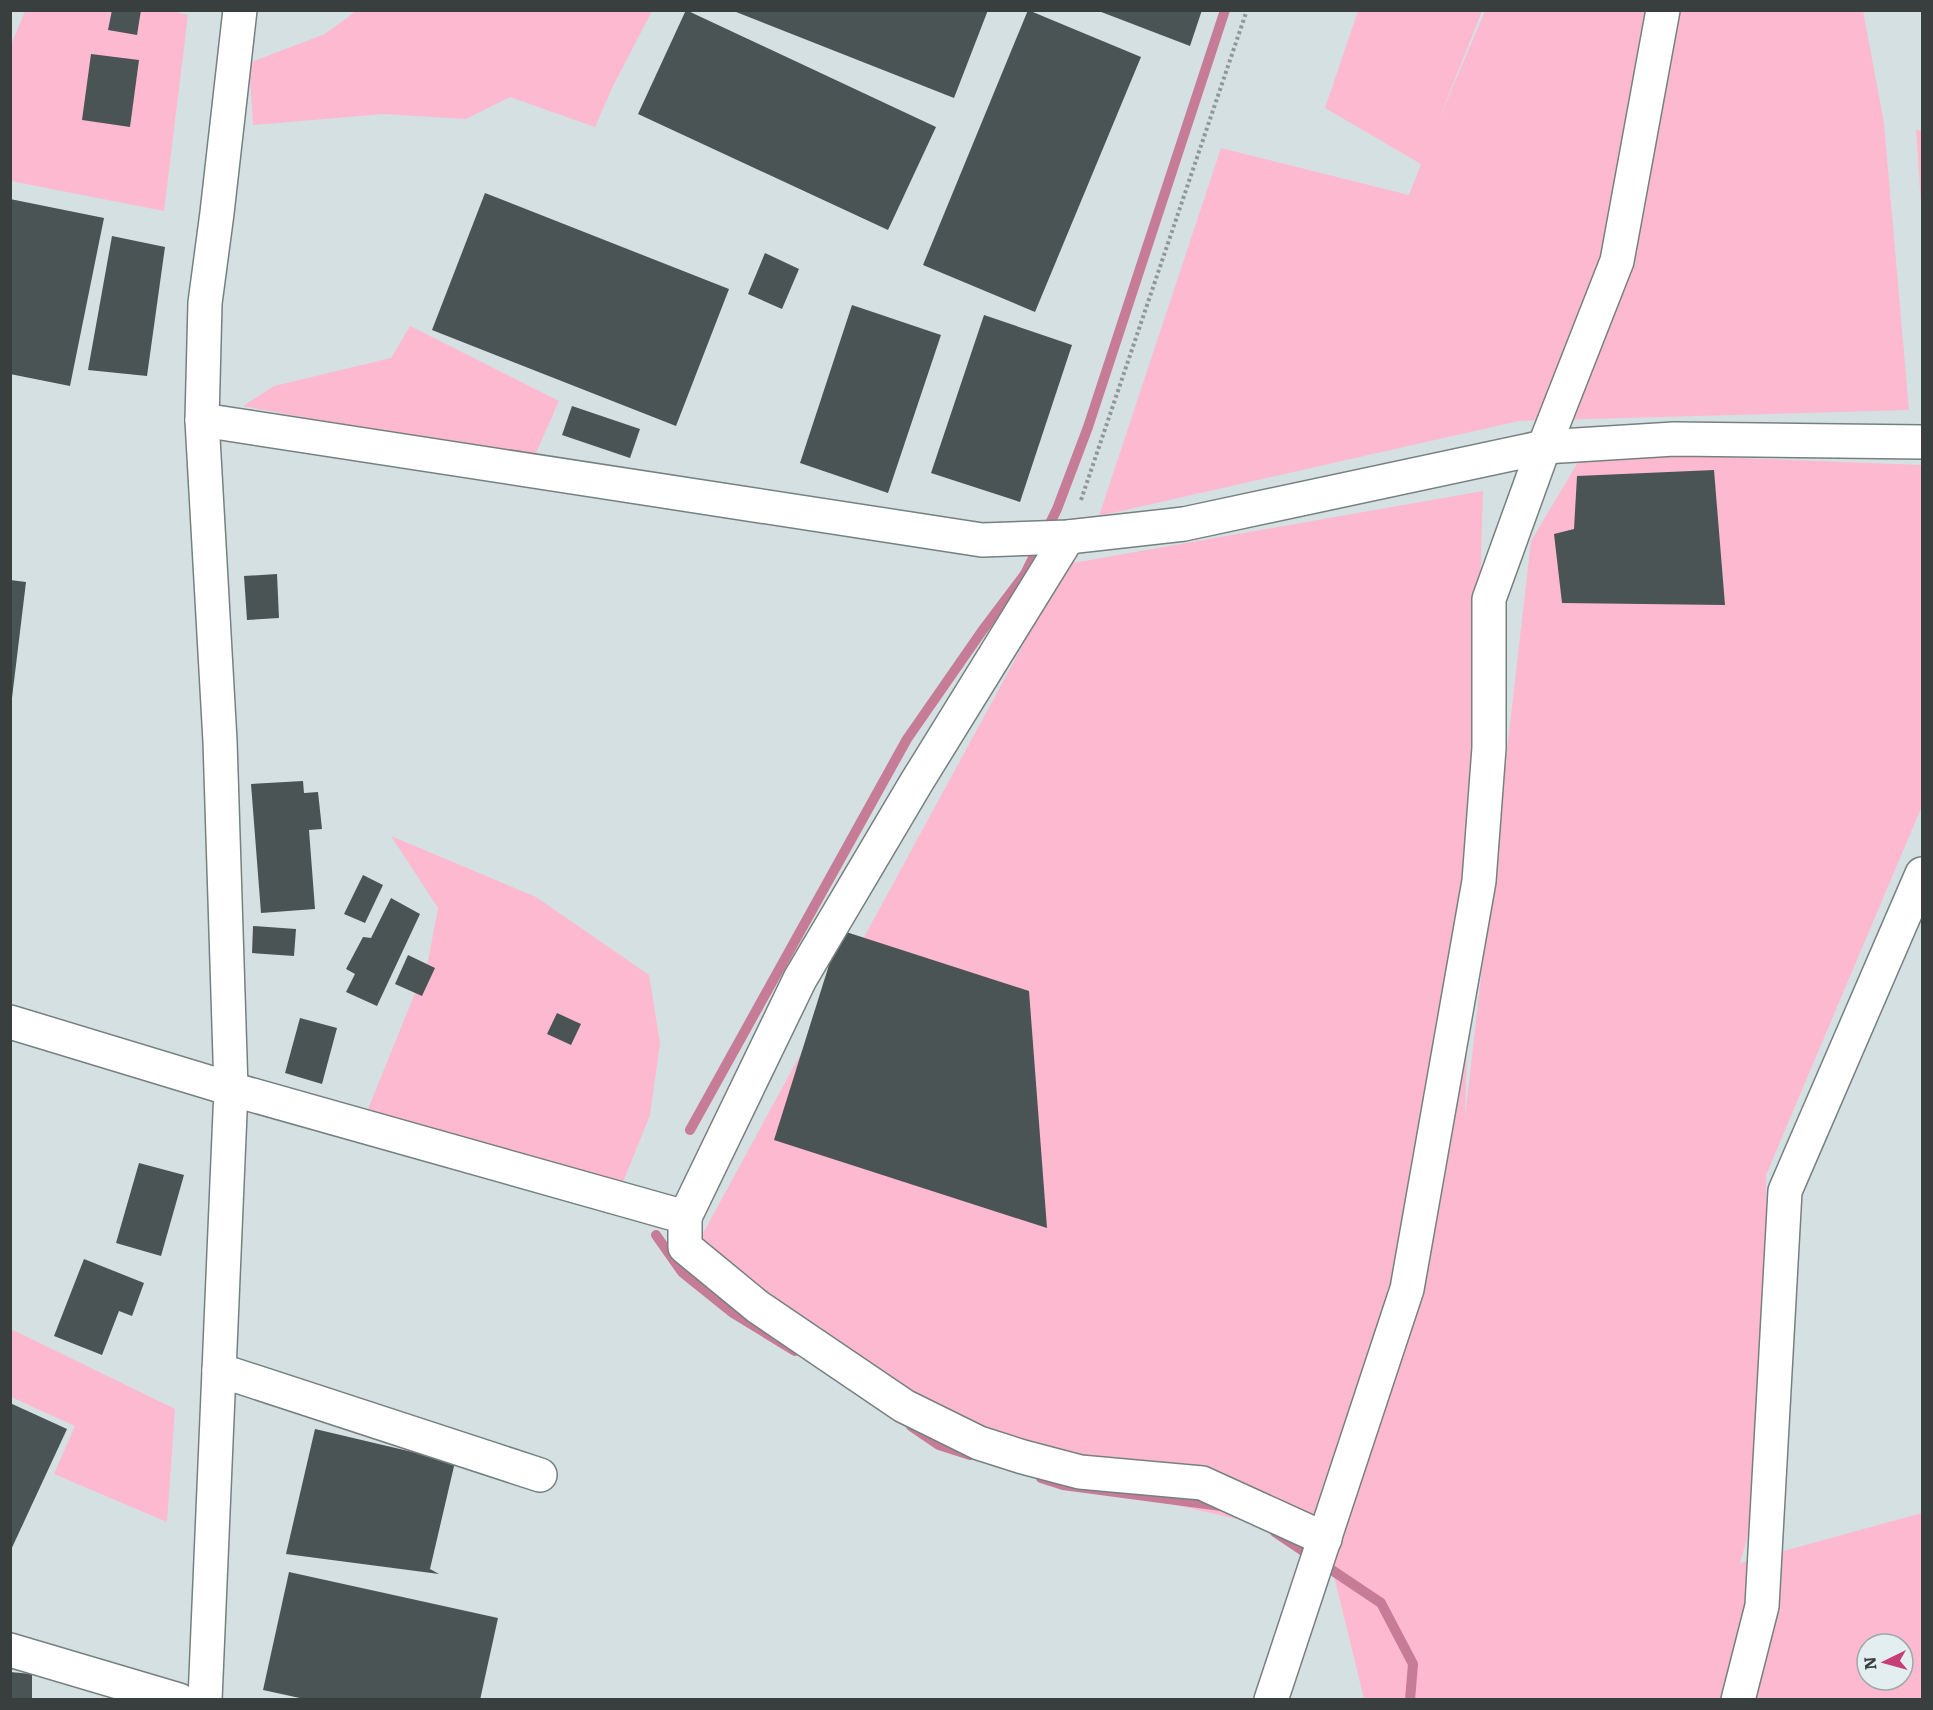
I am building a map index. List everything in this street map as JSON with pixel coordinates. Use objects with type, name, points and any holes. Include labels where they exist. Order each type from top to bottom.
[{"type":"street","points":[[205,1700],[231,1089],[220,741],[202,420],[206,303],[240,10]]},
{"type":"street","points":[[1271,1700],[1407,1289],[1479,881],[1490,748],[1489,599],[1544,447],[1617,261],[1663,10]]},
{"type":"street","points":[[202,420],[982,540],[1062,537],[1184,524],[1544,447],[1674,438],[1923,442]]},
{"type":"street","points":[[1062,537],[800,979],[685,1217],[685,1247],[758,1307],[904,1406],[979,1443],[1080,1472],[1202,1483],[1319,1554]]},
{"type":"street","points":[[1738,1700],[1762,1606],[1785,1191],[1912,922],[1923,874]]},
{"type":"street","points":[[10,1022],[231,1089],[685,1217]]},
{"type":"street","points":[[219,1370],[540,1474]]},
{"type":"street","points":[[10,1650],[179,1700]]},
{"type":"path","points":[[1062,537],[1247,10]]},
{"type":"shaded area","points":[[170,10],[188,15],[164,211],[11,181],[11,45],[25,11]]},
{"type":"shaded area","points":[[356,11],[652,11],[613,86],[595,127],[510,97],[466,119],[383,114],[253,125],[249,63],[325,34]]},
{"type":"shaded area","points":[[1358,11],[1482,11],[1438,122],[1485,11],[1863,11],[1884,123],[1909,410],[1519,421],[1099,516],[1221,148],[1409,195],[1421,164],[1325,108]]},
{"type":"shaded area","points":[[1916,130],[1922,131],[1922,219]]},
{"type":"shaded area","points":[[410,326],[559,401],[535,455],[422,440],[243,406],[274,386],[391,358]]},
{"type":"shaded area","points":[[1584,452],[1922,465],[1922,806],[1766,1175],[1770,1459],[1740,1563],[1922,1513],[1922,1699],[1364,1699],[1325,1539],[1004,1466],[682,1272],[1067,564],[1483,491],[1465,1117],[1531,541]]},
{"type":"shaded area","points":[[391,836],[536,897],[649,975],[660,1043],[650,1115],[621,1187],[366,1114],[428,961],[438,908]]},
{"type":"shaded area","points":[[11,1329],[175,1409],[167,1522],[54,1474],[75,1426],[11,1397]]},
{"type":"building","points":[[112,10],[141,10],[137,35],[108,30]]},
{"type":"building","points":[[686,10],[936,127],[888,230],[638,114]]},
{"type":"building","points":[[731,10],[988,10],[954,98]]},
{"type":"building","points":[[1028,10],[1141,57],[1035,312],[923,265]]},
{"type":"building","points":[[1096,10],[1202,10],[1190,46]]},
{"type":"building","points":[[91,54],[139,60],[130,127],[82,120]]},
{"type":"building","points":[[485,193],[729,289],[676,426],[432,330]]},
{"type":"building","points":[[10,199],[104,218],[70,386],[10,374]]},
{"type":"building","points":[[112,236],[165,247],[147,376],[88,370]]},
{"type":"building","points":[[765,253],[799,269],[782,309],[748,294]]},
{"type":"building","points":[[852,305],[941,335],[888,493],[800,463]]},
{"type":"building","points":[[984,315],[1072,345],[1020,502],[931,473]]},
{"type":"building","points":[[572,406],[640,429],[630,458],[562,435]]},
{"type":"building","points":[[1714,470],[1725,605],[1562,603],[1554,534],[1574,529],[1577,476]]},
{"type":"building","points":[[277,574],[279,618],[247,620],[244,576]]},
{"type":"building","points":[[10,580],[26,582],[12,698],[10,698]]},
{"type":"building","points":[[303,781],[304,793],[318,792],[322,829],[309,830],[315,909],[261,913],[251,784]]},
{"type":"building","points":[[363,875],[383,885],[365,923],[344,914]]},
{"type":"building","points":[[391,898],[420,914],[377,1006],[346,992],[355,974],[346,969],[363,937],[371,938]]},
{"type":"building","points":[[253,926],[296,929],[294,956],[252,953]]},
{"type":"building","points":[[840,930],[1029,991],[1047,1228],[774,1140]]},
{"type":"building","points":[[408,955],[435,968],[422,996],[395,984]]},
{"type":"building","points":[[557,1013],[581,1024],[571,1045],[547,1034]]},
{"type":"building","points":[[300,1018],[337,1028],[322,1084],[285,1073]]},
{"type":"building","points":[[139,1163],[184,1175],[161,1256],[116,1243]]},
{"type":"building","points":[[84,1259],[144,1283],[132,1316],[119,1311],[102,1355],[54,1336]]},
{"type":"building","points":[[10,1403],[67,1429],[10,1552]]},
{"type":"building","points":[[315,1429],[455,1462],[430,1569],[439,1574],[286,1554]]},
{"type":"building","points":[[289,1572],[498,1618],[480,1700],[309,1700],[263,1690]]},
{"type":"building","points":[[10,1672],[32,1674],[32,1700],[10,1700]]},
{"type":"waterway","points":[[690,1130],[907,739],[982,631],[1025,574],[1057,509],[1088,427],[1225,10]]},
{"type":"waterway","points":[[656,1235],[682,1272],[733,1313],[795,1351]]},
{"type":"waterway","points":[[911,1426],[939,1445],[970,1455]]},
{"type":"waterway","points":[[1041,1478],[1063,1485],[1221,1506]]},
{"type":"waterway","points":[[1275,1532],[1381,1603],[1413,1664],[1410,1700]]}]
